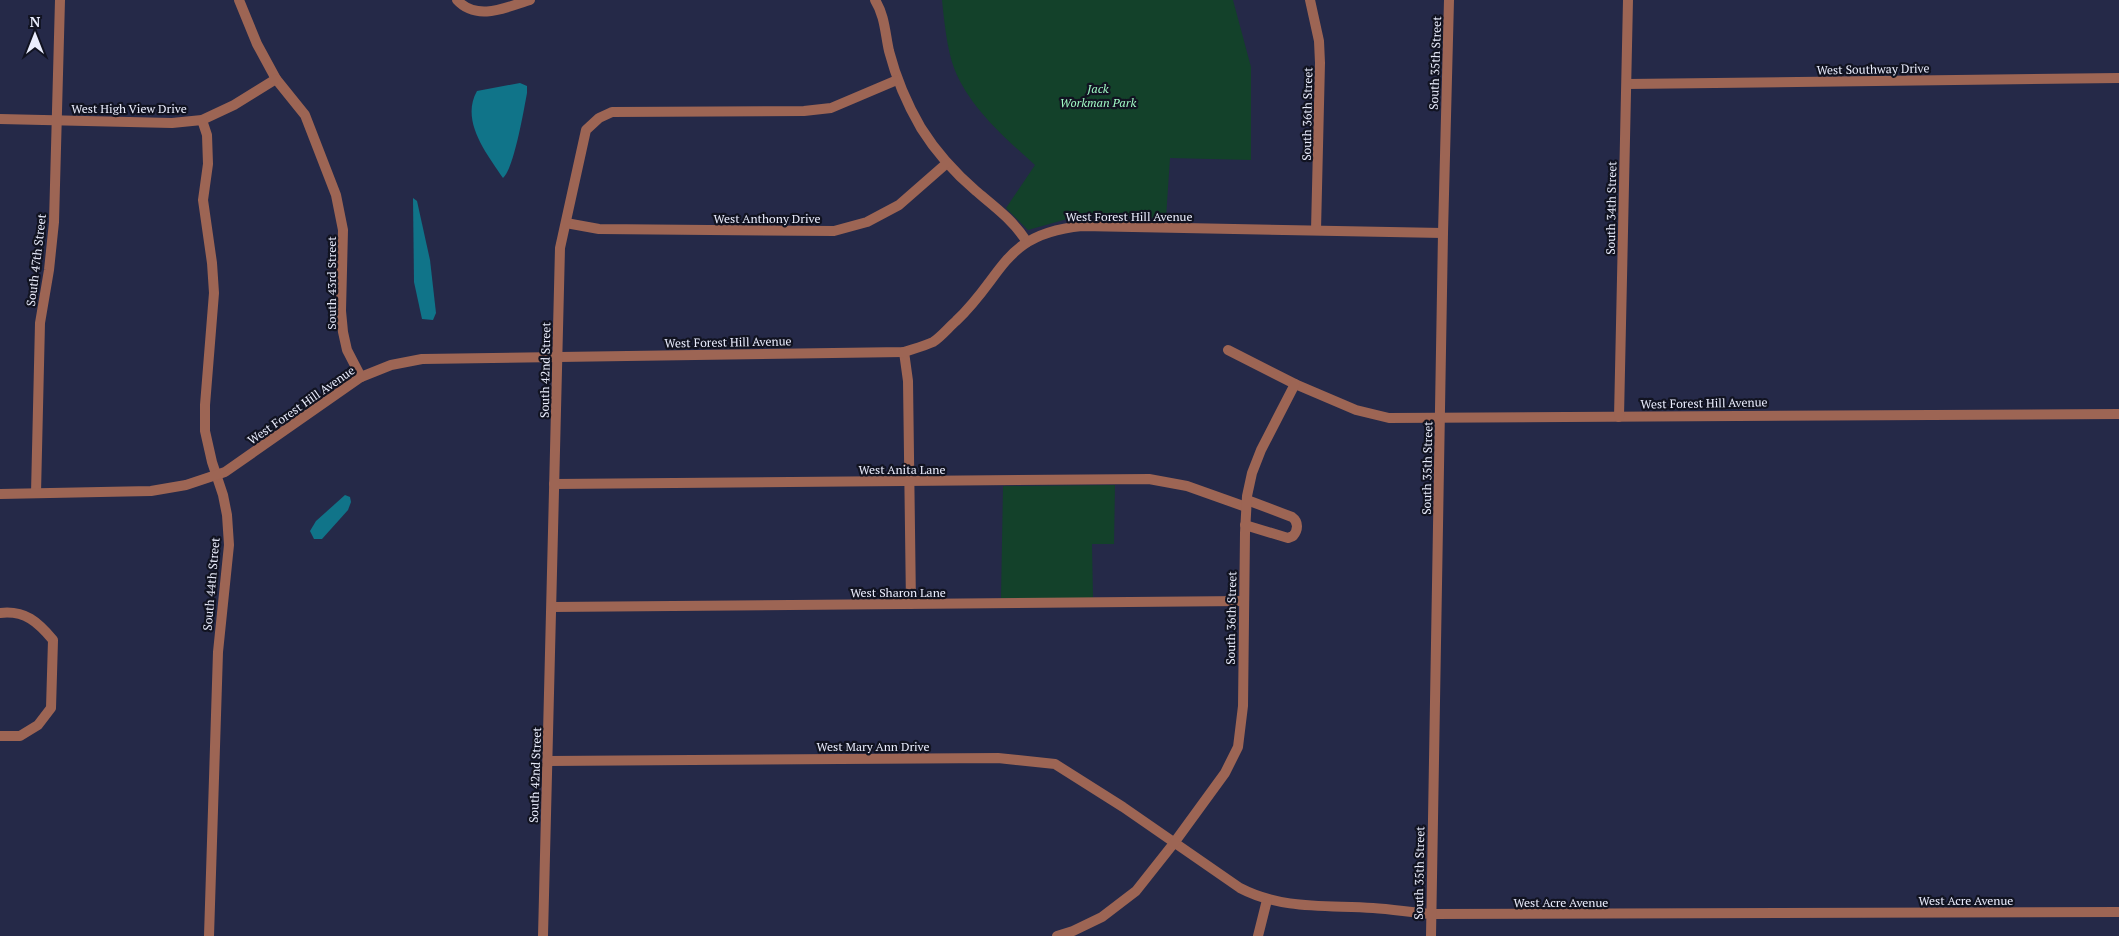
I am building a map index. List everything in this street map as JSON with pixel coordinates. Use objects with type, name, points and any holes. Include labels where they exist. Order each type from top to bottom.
[{"type":"street","name":"South 47th Street","points":[[36,493],[40,323],[53,244],[60,0]]},
{"type":"street","name":"South 43rd Street","points":[[239,0],[257,44],[276,79],[305,115],[336,195],[343,230],[341,311],[343,332],[347,350],[361,377]]},
{"type":"street","points":[[459,2],[475,11],[492,12],[530,0]]},
{"type":"street","points":[[875,0],[883,17],[897,80],[921,128],[947,163],[975,190],[1005,214],[1027,242]]},
{"type":"street","name":"South 36th Street","points":[[1310,0],[1319,41],[1320,63],[1316,230]]},
{"type":"street","name":"South 35th Street","points":[[1430,936],[1449,0]]},
{"type":"street","name":"South 34th Street","points":[[1619,417],[1628,0]]},
{"type":"street","name":"West Southway Drive","points":[[1627,84],[2119,78]]},
{"type":"street","name":"West High View Drive","points":[[0,119],[172,123],[202,120],[234,106],[276,79]]},
{"type":"street","name":"South 42nd Street","points":[[543,936],[560,248],[586,130],[599,118],[612,112],[804,111],[831,108],[897,80]]},
{"type":"street","name":"South 44th Street","points":[[202,120],[207,135],[208,164],[203,200],[212,263],[214,293],[205,405],[205,431],[227,514],[229,545],[217,661],[209,936]]},
{"type":"street","name":"West Anthony Drive","points":[[566,223],[598,229],[834,231],[867,222],[899,205],[947,163]]},
{"type":"street","name":"West Forest Hill Avenue","points":[[0,494],[151,490],[186,485],[225,472],[361,377],[391,365],[422,359],[904,352],[934,341],[965,312],[1000,266],[1027,242],[1057,229],[1082,226],[1443,233]]},
{"type":"street","name":"West Forest Hill Avenue","points":[[1228,350],[1295,384],[1356,410],[1378,417],[1440,420],[1736,415],[2119,414]]},
{"type":"street","points":[[904,352],[908,381],[911,604]]},
{"type":"street","name":"South 36th Street","points":[[1174,843],[1224,773],[1238,747],[1243,706],[1246,503],[1252,473],[1261,450],[1295,384]]},
{"type":"street","name":"West Anita Lane","points":[[554,484],[1156,479],[1187,486],[1292,517],[1296,521],[1297,528],[1294,536],[1288,538],[1245,525]]},
{"type":"street","name":"West Sharon Lane","points":[[552,607],[1244,601]]},
{"type":"street","points":[[0,612],[13,611],[39,623],[53,640],[51,708],[38,725],[20,736],[0,736]]},
{"type":"street","name":"West Mary Ann Drive","points":[[548,761],[998,758],[1055,764],[1097,789],[1174,843]]},
{"type":"street","points":[[1057,936],[1087,925],[1125,900],[1174,843]]},
{"type":"street","name":"West Acre Avenue","points":[[1174,843],[1240,888],[1267,900],[1299,905],[1374,908],[1431,914],[2119,912]]},
{"type":"street","points":[[1258,936],[1267,900]]},
{"type":"green space","name":"Jack Workman Park","points":[[942,0],[1233,0],[1251,67],[1251,160],[1170,158],[1166,218],[1078,216],[1028,230],[1006,208],[1035,165],[978,109],[961,82],[949,52]]},
{"type":"green space","points":[[1115,485],[1114,544],[1092,544],[1093,598],[1001,598],[1003,486]]},
{"type":"water","points":[[520,83],[527,86],[527,93],[515,151],[503,178],[478,137],[472,114],[473,102],[477,91]]},
{"type":"water","points":[[413,198],[417,201],[430,260],[436,313],[433,320],[422,319],[414,282]]},
{"type":"water","points":[[345,495],[350,497],[351,502],[348,510],[322,539],[314,539],[310,531],[316,521]]}]
